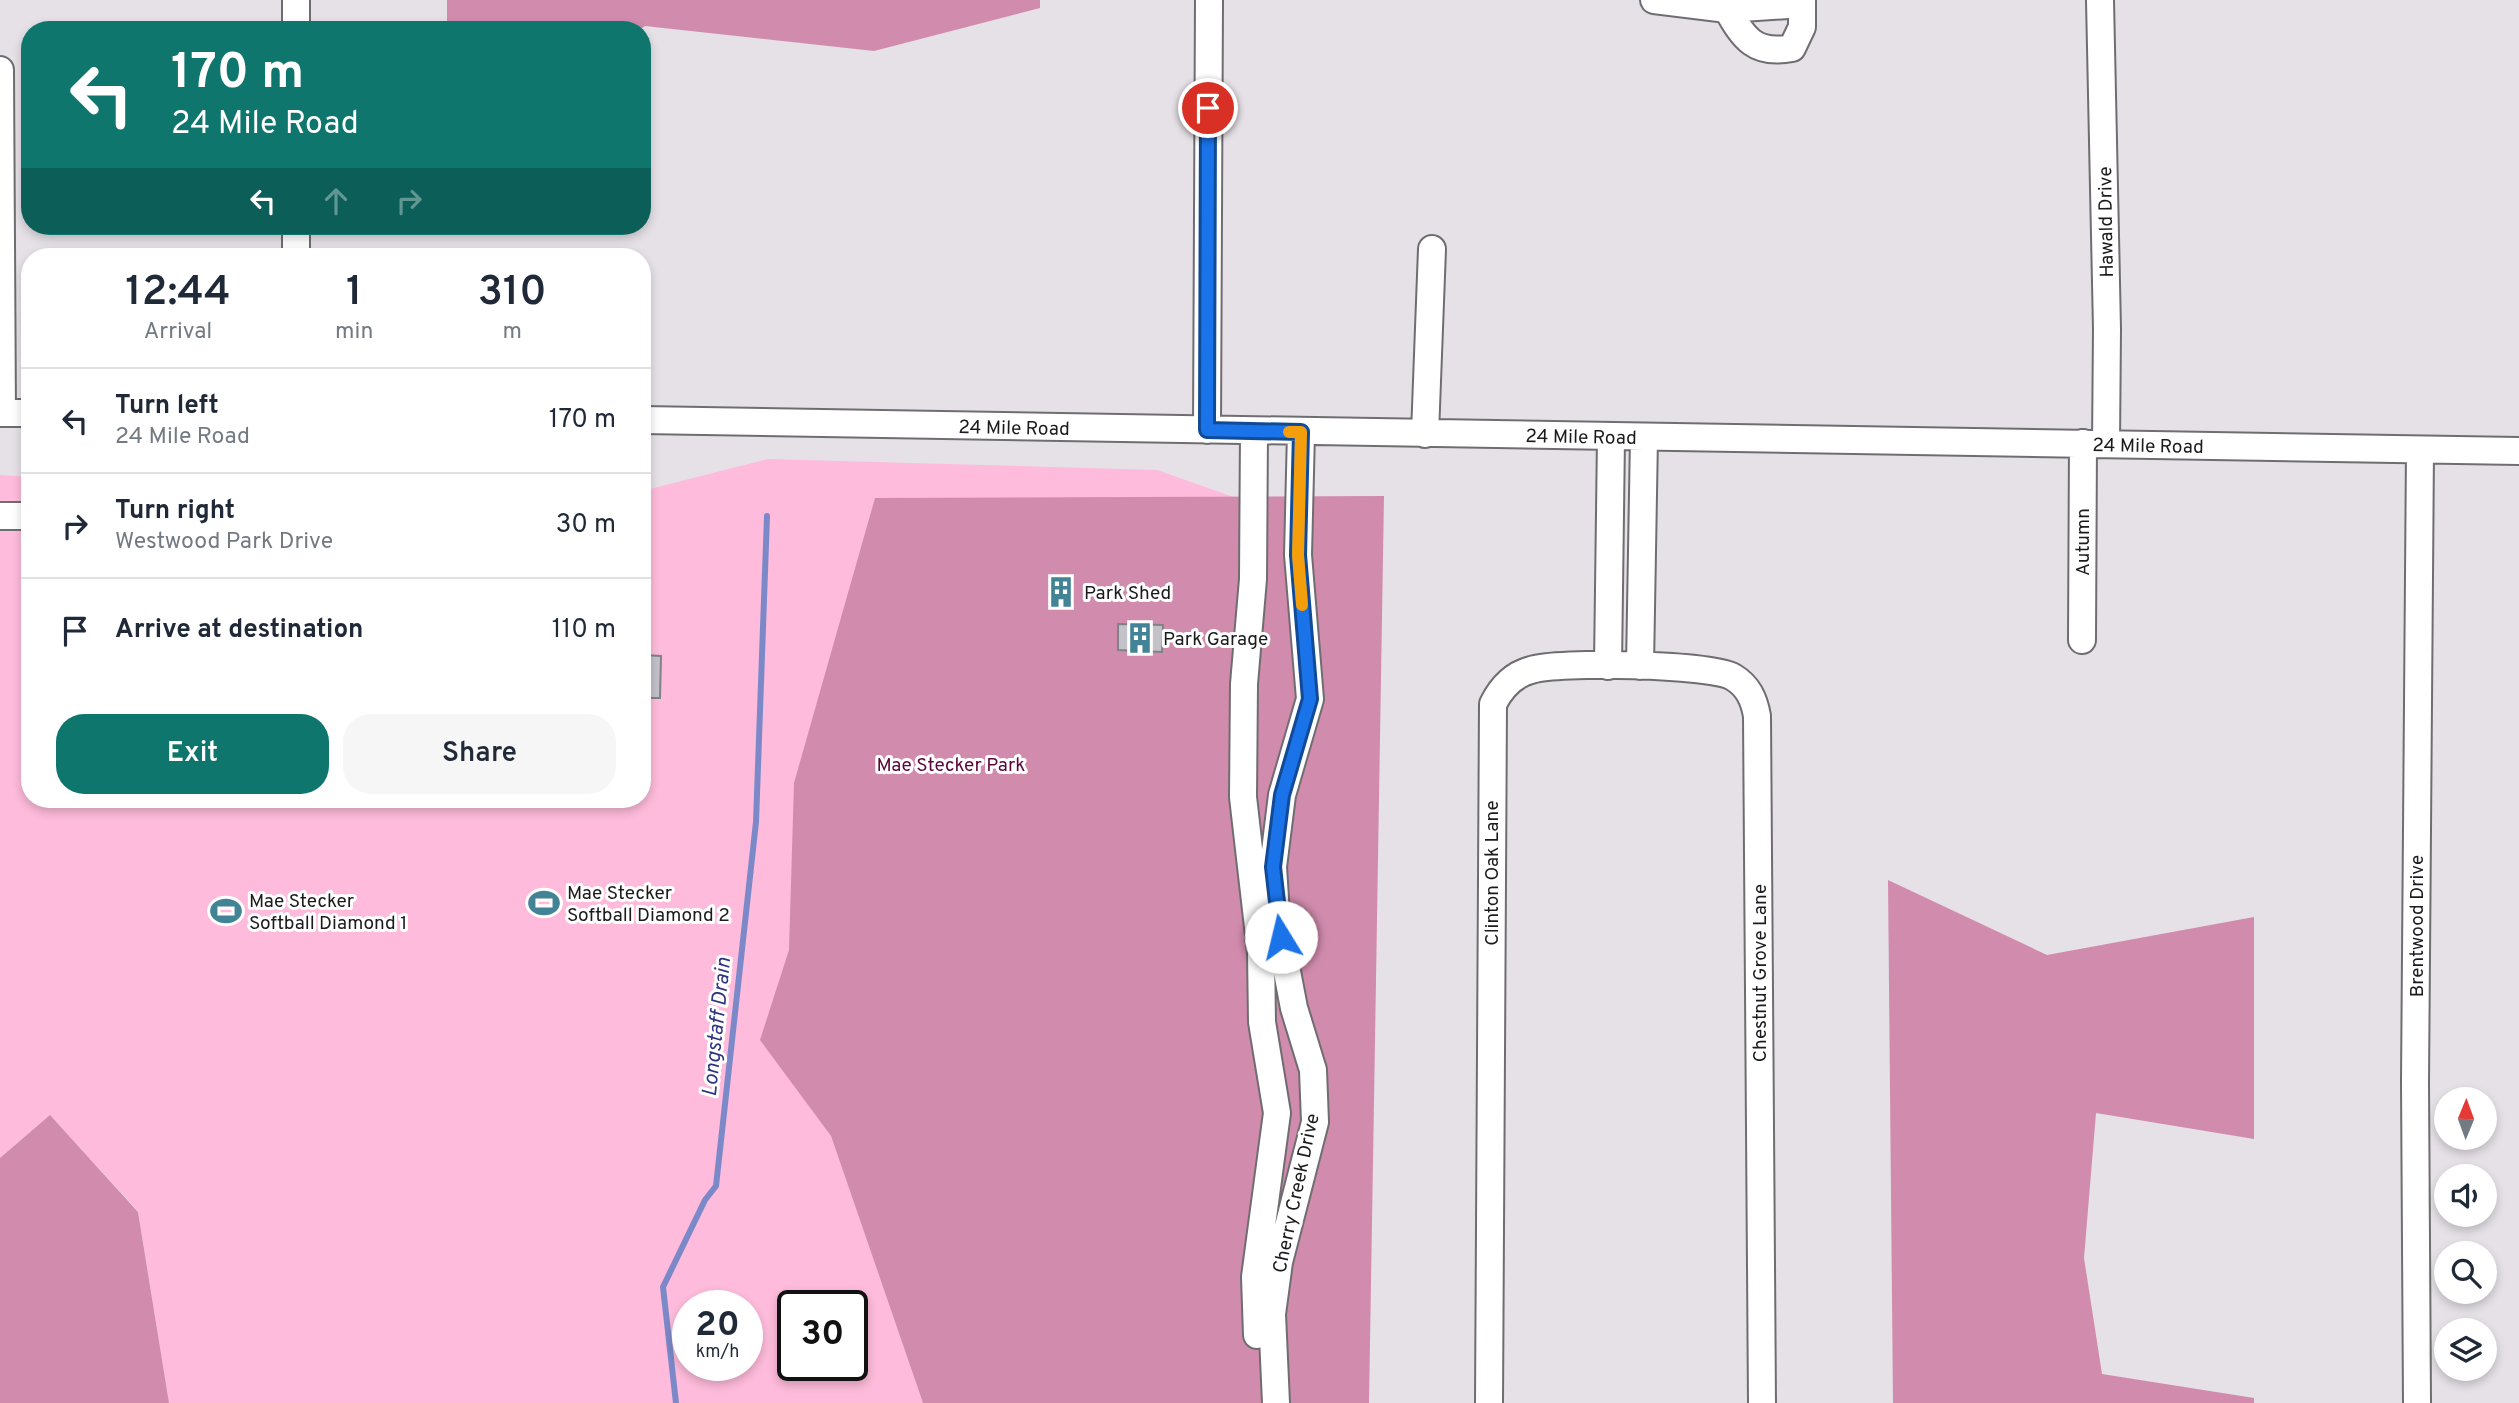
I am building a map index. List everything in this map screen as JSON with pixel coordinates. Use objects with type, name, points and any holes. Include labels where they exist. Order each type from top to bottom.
[{"type":"street","points":[[296,0],[296,21]]},
{"type":"street","points":[[1207,430],[1209,0]]},
{"type":"street","points":[[1654,0],[1727,9],[1802,2],[1802,27],[1792,48],[1772,52],[1743,38],[1727,9]]},
{"type":"street","name":"Hawald Drive","points":[[2094,444],[2107,315],[2099,0]]},
{"type":"street","points":[[0,70],[1,413],[21,413]]},
{"type":"street","points":[[1425,434],[1432,249]]},
{"type":"street","name":"24 Mile Road","points":[[651,420],[2519,451]]},
{"type":"street","name":"Cherry Creek Drive","points":[[1254,431],[1253,579],[1244,684],[1243,797],[1266,904],[1313,1070],[1315,1122],[1279,1262],[1272,1314],[1276,1403]]},
{"type":"street","name":"Cherry Creek Drive","points":[[1260,1403],[1255,1277],[1277,1113],[1262,1022],[1261,953],[1282,795],[1310,699],[1299,579],[1301,432]]},
{"type":"street","points":[[1608,666],[1611,437]]},
{"type":"street","points":[[1640,666],[1644,438]]},
{"type":"street","name":"Autumn","points":[[2082,640],[2094,444]]},
{"type":"street","name":"Brentwood Drive","points":[[2417,1403],[2415,1082],[2420,450]]},
{"type":"street","points":[[0,516],[21,516]]},
{"type":"street","points":[[1253,579],[1299,579]]},
{"type":"street","name":"Chestnut Grove Lane","points":[[1608,666],[1698,668],[1731,676],[1749,692],[1757,716],[1762,1403]]},
{"type":"street","name":"Clinton Oak Lane","points":[[1489,1403],[1493,704],[1508,682],[1534,668],[1608,666]]},
{"type":"green space","points":[[447,0],[1040,0],[1040,8],[874,51],[651,27],[651,21],[447,21]]},
{"type":"green space","name":"Mae Stecker Park","points":[[768,459],[1157,470],[1245,501],[761,1040],[831,1136],[923,1403],[169,1403],[138,1211],[50,1115],[0,1158],[0,475],[21,476],[21,808],[651,808],[651,489]]},
{"type":"green space","points":[[1384,496],[1369,1403],[923,1403],[831,1136],[760,1040],[789,950],[794,783],[875,498]]},
{"type":"green space","points":[[1888,880],[2047,955],[2254,917],[2254,1139],[2096,1113],[2084,1258],[2102,1374],[2254,1398],[2254,1403],[1893,1403]]},
{"type":"green space","points":[[50,1115],[138,1212],[169,1403],[0,1403],[0,1158]]},
{"type":"building","name":"Park Shed","points":[[1049,580],[1073,580],[1073,604],[1050,604]]},
{"type":"building","name":"Park Garage","points":[[1118,624],[1163,625],[1162,652],[1118,650]]},
{"type":"building","points":[[651,655],[661,656],[660,698],[651,698]]},
{"type":"waterway","name":"Longstaff Drain","points":[[676,1403],[663,1287],[705,1200],[716,1186],[756,822],[767,516]]},
{"type":"slow traffic","points":[[1289,432],[1301,432],[1298,555],[1302,605]]},
{"type":"place","name":"Park Shed","points":[[1061,592]]},
{"type":"place","name":"Park Garage","points":[[1140,638]]},
{"type":"place","name":"Mae Stecker Softball Diamond 2","points":[[544,903]]},
{"type":"place","name":"Mae Stecker Softball Diamond 1","points":[[226,911]]},
{"type":"route","points":[[1208,108],[1207,430],[1301,432],[1298,555],[1310,699],[1282,795],[1273,867],[1276,914],[1281,937]]}]
